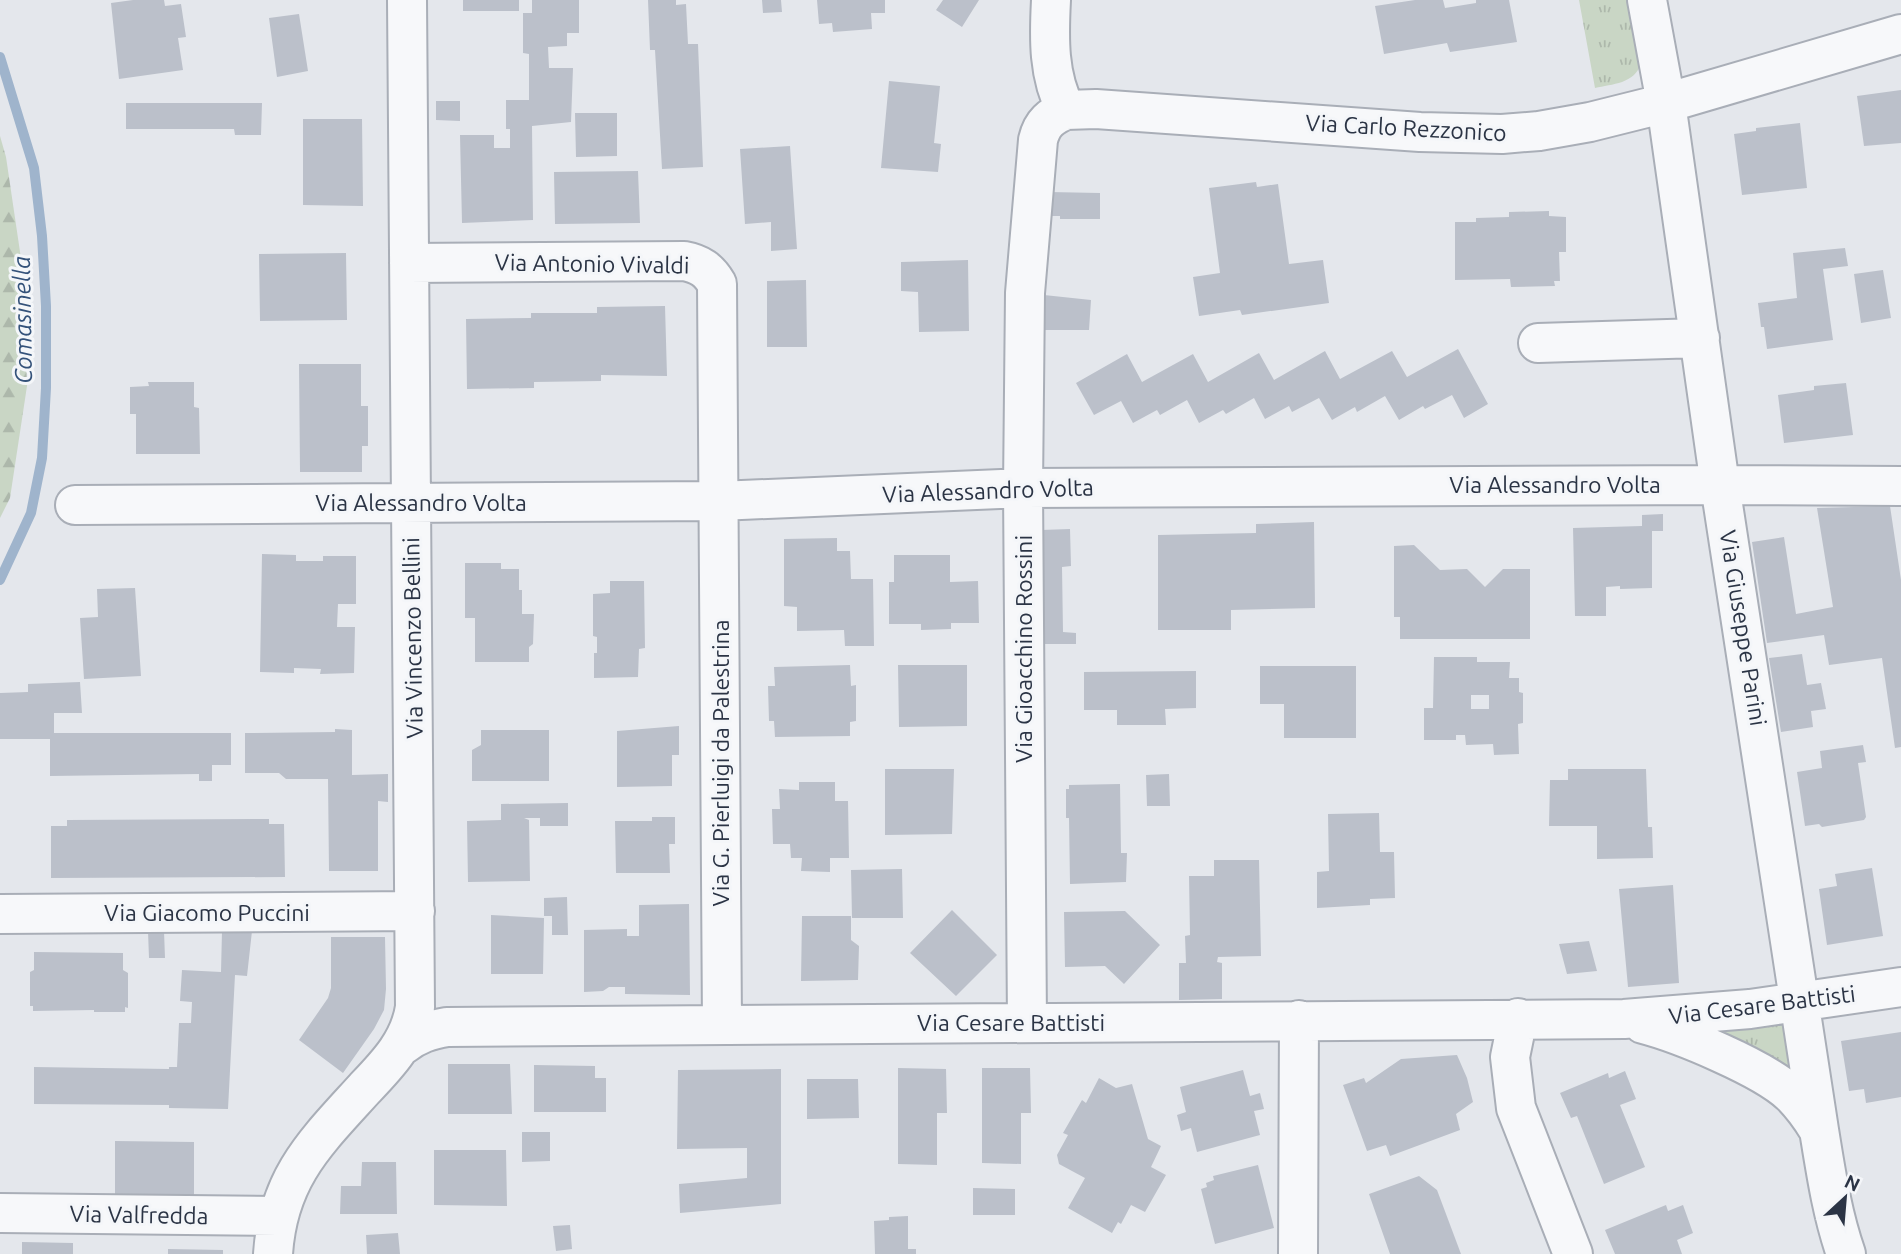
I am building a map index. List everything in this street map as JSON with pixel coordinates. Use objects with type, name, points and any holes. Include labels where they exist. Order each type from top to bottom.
[{"type":"street","name":"Via Vincenzo Bellini","points":[[407,0],[415,911],[415,1007],[407,1035]]},
{"type":"street","points":[[1051,0],[1051,64],[1059,97],[1066,110]]},
{"type":"street","name":"Via Giuseppe Parini","points":[[1647,0],[1666,103],[1720,485],[1819,1130],[1832,1205],[1846,1254]]},
{"type":"street","name":"Via Carlo Rezzonico","points":[[1066,110],[1096,109],[1408,132],[1488,134],[1539,131],[1590,122],[1666,103],[1901,34]]},
{"type":"street","name":"Via Gioacchino Rossini","points":[[1027,1023],[1023,488],[1026,293],[1038,139],[1041,128],[1049,119],[1066,110]]},
{"type":"street","name":"Via Antonio Vivaldi","points":[[410,263],[684,261],[700,265],[707,270],[717,284],[718,293],[719,501]]},
{"type":"street","points":[[1538,343],[1700,338]]},
{"type":"street","name":"Via Alessandro Volta","points":[[75,505],[719,501],[1023,488],[1901,486]]},
{"type":"street","name":"Via G. Pierluigi da Palestrina","points":[[719,501],[722,1025]]},
{"type":"street","name":"Via Giacomo Puccini","points":[[0,914],[415,911]]},
{"type":"street","name":"Via Cesare Battisti","points":[[273,1254],[278,1216],[285,1193],[300,1165],[407,1035],[414,1036],[447,1027],[1518,1018],[1624,1020],[1801,1004],[1901,987]]},
{"type":"street","points":[[1518,1018],[1510,1057],[1516,1108],[1573,1254]]},
{"type":"street","points":[[1298,1254],[1299,1020]]},
{"type":"street","name":"Via Cesare Battisti","points":[[1624,1020],[1662,1029],[1766,1076],[1798,1101],[1819,1130]]},
{"type":"street","name":"Via Valfredda","points":[[0,1213],[278,1216]]},
{"type":"green space","points":[[1579,0],[1628,0],[1641,63],[1634,75],[1615,84],[1595,88]]},
{"type":"green space","points":[[0,136],[6,157],[23,272],[27,386],[10,498],[0,518]]},
{"type":"green space","points":[[1784,1024],[1791,1072],[1711,1030]]},
{"type":"building","points":[[164,0],[165,6],[181,4],[186,37],[178,38],[183,70],[119,79],[111,3]]},
{"type":"building","points":[[463,0],[519,0],[519,11],[463,11]]},
{"type":"building","points":[[532,0],[579,0],[579,33],[567,33],[567,46],[548,47],[549,68],[573,68],[571,122],[532,126],[533,220],[462,223],[460,135],[494,135],[494,148],[510,148],[510,129],[506,129],[506,100],[529,100],[529,54],[523,53],[523,13],[532,13]]},
{"type":"building","points":[[648,0],[676,0],[676,5],[686,4],[688,44],[698,44],[703,167],[662,169],[655,50],[650,50]]},
{"type":"building","points":[[762,0],[781,0],[782,12],[763,13]]},
{"type":"building","points":[[817,0],[885,0],[885,13],[871,13],[872,29],[833,32],[832,23],[819,24]]},
{"type":"building","points":[[943,0],[979,0],[962,27],[936,10]]},
{"type":"building","points":[[1415,0],[1443,0],[1445,8],[1476,3],[1476,0],[1509,0],[1517,42],[1450,52],[1447,43],[1384,54],[1375,6]]},
{"type":"building","points":[[299,14],[308,71],[277,77],[269,18]]},
{"type":"building","points":[[889,81],[940,86],[934,143],[941,144],[938,172],[881,168]]},
{"type":"building","points":[[1901,90],[1901,143],[1864,146],[1857,96]]},
{"type":"building","points":[[436,101],[460,101],[460,121],[436,120]]},
{"type":"building","points":[[126,103],[262,103],[261,135],[235,135],[234,129],[126,129]]},
{"type":"building","points":[[575,113],[617,113],[617,156],[576,157]]},
{"type":"building","points":[[303,119],[362,119],[363,206],[303,205]]},
{"type":"building","points":[[1800,123],[1807,188],[1742,195],[1734,134],[1756,131],[1756,128]]},
{"type":"building","points":[[790,146],[797,249],[771,251],[771,222],[745,224],[740,149]]},
{"type":"building","points":[[638,171],[640,223],[555,224],[554,172]]},
{"type":"building","points":[[1256,182],[1257,187],[1278,184],[1289,264],[1323,260],[1329,303],[1242,315],[1240,310],[1199,316],[1193,277],[1220,273],[1209,188]]},
{"type":"building","points":[[1049,192],[1100,193],[1100,219],[1060,219],[1060,216],[1048,216]]},
{"type":"building","points":[[1549,211],[1549,216],[1566,217],[1566,252],[1559,252],[1560,281],[1554,281],[1555,286],[1511,287],[1510,279],[1455,280],[1455,222],[1509,217],[1509,212]]},
{"type":"building","points":[[1845,248],[1848,266],[1823,269],[1833,340],[1767,349],[1758,303],[1797,298],[1793,253]]},
{"type":"building","points":[[346,253],[347,320],[260,321],[259,254]]},
{"type":"building","points":[[968,260],[969,331],[919,332],[918,292],[901,291],[901,262]]},
{"type":"building","points":[[1883,270],[1891,318],[1861,323],[1854,274]]},
{"type":"building","points":[[806,280],[807,347],[767,347],[767,281]]},
{"type":"building","points":[[1044,295],[1091,300],[1089,330],[1042,330]]},
{"type":"building","points":[[665,306],[667,376],[601,375],[601,381],[534,382],[534,388],[467,389],[466,319],[531,318],[531,313],[597,313],[597,307]]},
{"type":"building","points":[[1458,349],[1488,404],[1464,418],[1452,395],[1425,409],[1423,406],[1399,420],[1385,396],[1357,412],[1355,407],[1332,420],[1319,398],[1292,412],[1289,406],[1265,419],[1254,398],[1226,414],[1223,410],[1199,423],[1187,400],[1160,415],[1157,410],[1133,423],[1121,401],[1094,415],[1076,383],[1127,354],[1142,382],[1193,354],[1208,382],[1259,353],[1274,380],[1325,351],[1340,379],[1392,351],[1407,377]]},
{"type":"building","points":[[299,364],[361,364],[361,406],[368,406],[368,446],[362,446],[362,472],[300,472]]},
{"type":"building","points":[[148,382],[194,382],[194,407],[199,408],[200,454],[136,454],[136,414],[130,414],[130,387],[149,386]]},
{"type":"building","points":[[1846,383],[1853,435],[1784,443],[1778,395],[1814,390],[1814,386]]},
{"type":"building","points":[[1890,506],[1901,580],[1901,747],[1895,748],[1882,658],[1829,665],[1824,635],[1767,643],[1752,542],[1784,537],[1796,614],[1833,607],[1817,508]]},
{"type":"building","points":[[1663,514],[1663,531],[1652,531],[1652,588],[1606,587],[1606,616],[1575,616],[1573,528],[1642,526],[1642,515]]},
{"type":"building","points":[[1314,522],[1315,608],[1231,610],[1231,630],[1158,630],[1158,535],[1256,533],[1256,524]]},
{"type":"building","points":[[1070,529],[1071,566],[1062,567],[1063,632],[1076,633],[1076,644],[1044,644],[1041,530]]},
{"type":"building","points":[[837,538],[837,551],[850,551],[851,579],[873,579],[874,646],[845,646],[844,630],[797,631],[797,607],[784,606],[784,539]]},
{"type":"building","points":[[1414,545],[1440,570],[1467,569],[1485,587],[1503,569],[1530,569],[1530,639],[1400,639],[1400,617],[1394,617],[1394,546]]},
{"type":"building","points":[[262,554],[296,555],[296,561],[323,561],[323,556],[356,556],[356,604],[338,604],[337,627],[355,627],[354,673],[320,674],[321,669],[294,668],[294,673],[260,672]]},
{"type":"building","points":[[894,555],[950,555],[950,582],[978,581],[979,623],[951,623],[951,629],[921,630],[921,624],[889,624],[889,582],[894,582]]},
{"type":"building","points":[[465,563],[501,563],[501,569],[519,569],[522,614],[534,614],[533,644],[529,647],[529,662],[475,662],[475,618],[465,618]]},
{"type":"building","points":[[610,581],[644,581],[645,648],[639,649],[638,677],[594,678],[597,637],[593,636],[593,594],[610,593]]},
{"type":"building","points":[[135,588],[141,676],[84,679],[80,618],[98,617],[97,589]]},
{"type":"building","points":[[1802,654],[1807,685],[1821,683],[1826,709],[1811,711],[1813,727],[1781,732],[1769,658]]},
{"type":"building","points":[[1434,657],[1477,657],[1477,662],[1510,662],[1509,678],[1519,678],[1519,692],[1523,693],[1523,723],[1518,724],[1519,754],[1494,755],[1493,744],[1466,745],[1465,735],[1456,735],[1456,740],[1424,740],[1424,708],[1433,708]],"holes":[[[1471,695],[1489,695],[1489,709],[1471,709]]]},
{"type":"building","points":[[850,665],[851,686],[856,685],[856,721],[850,722],[850,736],[775,737],[774,721],[769,721],[768,686],[775,686],[774,667]]},
{"type":"building","points":[[898,665],[967,665],[967,726],[899,727]]},
{"type":"building","points":[[1260,666],[1356,666],[1356,738],[1284,738],[1284,704],[1260,704]]},
{"type":"building","points":[[1196,671],[1196,708],[1165,709],[1166,725],[1117,725],[1117,710],[1084,710],[1084,672]]},
{"type":"building","points":[[80,682],[82,713],[54,713],[54,733],[231,733],[231,765],[212,765],[212,781],[199,781],[199,774],[50,776],[50,739],[0,739],[0,693],[28,692],[28,684]]},
{"type":"building","points":[[679,726],[679,755],[672,755],[672,786],[617,787],[617,731]]},
{"type":"building","points":[[335,729],[352,730],[352,775],[388,774],[388,802],[378,801],[378,871],[329,871],[328,779],[286,779],[279,773],[245,773],[245,733],[335,732]]},
{"type":"building","points":[[481,730],[549,730],[549,781],[472,781],[472,750],[481,745]]},
{"type":"building","points":[[1863,745],[1866,762],[1858,763],[1866,817],[1864,820],[1822,827],[1819,824],[1805,826],[1797,772],[1822,768],[1820,751]]},
{"type":"building","points":[[885,769],[954,769],[952,834],[885,835]]},
{"type":"building","points":[[1568,769],[1646,769],[1648,827],[1652,827],[1653,858],[1597,859],[1597,826],[1549,826],[1550,780],[1568,780]]},
{"type":"building","points":[[1169,774],[1170,806],[1147,806],[1146,775]]},
{"type":"building","points":[[799,782],[835,782],[835,801],[848,801],[849,858],[830,858],[830,872],[801,871],[802,858],[791,858],[790,844],[773,844],[772,809],[780,809],[779,789],[799,790]]},
{"type":"building","points":[[1120,784],[1121,853],[1127,853],[1126,882],[1070,884],[1066,789],[1069,789],[1069,785]]},
{"type":"building","points":[[568,803],[568,826],[540,826],[540,818],[524,818],[529,820],[530,881],[468,882],[467,821],[501,820],[501,804]]},
{"type":"building","points":[[1379,813],[1380,852],[1394,852],[1395,898],[1370,899],[1370,905],[1317,908],[1317,872],[1329,871],[1328,814]]},
{"type":"building","points":[[652,817],[675,817],[675,844],[669,844],[670,873],[616,873],[615,821],[652,821]]},
{"type":"building","points":[[269,819],[269,824],[284,824],[285,877],[51,878],[51,826],[67,826],[67,820]]},
{"type":"building","points":[[1214,860],[1259,860],[1261,956],[1218,957],[1217,962],[1222,963],[1222,999],[1179,1000],[1179,963],[1186,963],[1185,936],[1190,935],[1189,876],[1214,876]]},
{"type":"building","points":[[1872,868],[1883,936],[1827,945],[1819,889],[1837,886],[1835,874]]},
{"type":"building","points":[[902,869],[903,918],[852,918],[851,870]]},
{"type":"building","points":[[1673,885],[1679,983],[1628,987],[1619,889]]},
{"type":"building","points":[[567,897],[568,935],[552,935],[552,916],[544,916],[544,898]]},
{"type":"building","points":[[689,904],[690,995],[625,994],[625,987],[584,992],[584,930],[627,929],[627,936],[639,936],[639,905]]},
{"type":"building","points":[[952,910],[997,955],[956,996],[910,953]]},
{"type":"building","points":[[1125,911],[1160,945],[1124,984],[1105,966],[1065,967],[1064,912]]},
{"type":"building","points":[[491,915],[544,918],[543,974],[491,974]]},
{"type":"building","points":[[802,916],[851,916],[851,940],[859,946],[858,980],[801,981]]},
{"type":"building","points":[[148,931],[164,931],[165,958],[149,958]]},
{"type":"building","points":[[222,931],[252,931],[247,976],[235,975],[228,1109],[169,1108],[169,1105],[34,1104],[34,1067],[177,1067],[179,1023],[191,1023],[192,1002],[180,1001],[182,970],[221,972]]},
{"type":"building","points":[[331,937],[385,937],[384,1010],[343,1073],[299,1040],[328,998],[331,988]]},
{"type":"building","points":[[1589,941],[1597,971],[1567,974],[1559,944]]},
{"type":"building","points":[[34,952],[123,953],[123,970],[128,973],[128,1008],[125,1007],[125,1012],[33,1011],[33,1006],[30,1006],[30,972],[34,970]]},
{"type":"building","points":[[1901,1032],[1901,1097],[1866,1103],[1864,1089],[1849,1091],[1841,1041]]},
{"type":"building","points":[[1457,1055],[1473,1102],[1456,1114],[1460,1130],[1390,1156],[1386,1145],[1367,1151],[1343,1085],[1364,1078],[1366,1083],[1401,1059]]},
{"type":"building","points":[[448,1064],[510,1064],[512,1114],[448,1114]]},
{"type":"building","points":[[534,1065],[595,1066],[595,1078],[606,1078],[606,1112],[534,1112]]},
{"type":"building","points":[[898,1068],[946,1069],[947,1113],[937,1113],[937,1165],[898,1164]]},
{"type":"building","points":[[982,1068],[1030,1068],[1031,1113],[1021,1113],[1021,1164],[982,1163]]},
{"type":"building","points":[[781,1069],[781,1204],[680,1213],[679,1184],[747,1178],[747,1148],[677,1149],[678,1070]]},
{"type":"building","points":[[1243,1070],[1250,1096],[1260,1093],[1264,1109],[1254,1111],[1260,1135],[1197,1152],[1191,1128],[1181,1131],[1177,1115],[1186,1112],[1180,1087]]},
{"type":"building","points":[[1625,1071],[1636,1099],[1620,1105],[1645,1167],[1604,1184],[1577,1116],[1571,1118],[1560,1093],[1608,1073],[1609,1078]]},
{"type":"building","points":[[1099,1078],[1116,1088],[1132,1084],[1148,1139],[1161,1146],[1151,1167],[1166,1175],[1145,1212],[1131,1205],[1121,1224],[1118,1222],[1112,1233],[1068,1208],[1085,1178],[1059,1164],[1057,1155],[1068,1135],[1063,1133],[1082,1100],[1086,1103]]},
{"type":"building","points":[[807,1079],[858,1079],[859,1118],[807,1119]]},
{"type":"building","points":[[522,1132],[550,1132],[550,1161],[522,1162]]},
{"type":"building","points":[[115,1141],[194,1142],[194,1198],[115,1197]]},
{"type":"building","points":[[434,1150],[506,1150],[507,1206],[434,1205]]},
{"type":"building","points":[[362,1162],[396,1162],[397,1214],[340,1214],[341,1186],[361,1186]]},
{"type":"building","points":[[1258,1165],[1274,1228],[1215,1244],[1201,1189],[1214,1180],[1213,1176]]},
{"type":"building","points":[[1419,1176],[1437,1190],[1461,1254],[1390,1254],[1369,1194]]},
{"type":"building","points":[[973,1188],[1015,1189],[1015,1215],[973,1215]]},
{"type":"building","points":[[1666,1205],[1668,1211],[1683,1205],[1693,1233],[1677,1240],[1682,1254],[1615,1254],[1605,1230]]},
{"type":"building","points":[[908,1216],[908,1249],[916,1249],[916,1254],[875,1254],[874,1221]]},
{"type":"building","points":[[570,1225],[572,1249],[556,1251],[553,1226]]},
{"type":"building","points":[[398,1233],[400,1254],[367,1254],[366,1235]]},
{"type":"building","points":[[22,1242],[73,1243],[73,1254],[22,1254]]},
{"type":"building","points":[[168,1249],[223,1250],[223,1254],[168,1254]]},
{"type":"waterway","name":"Comasinella","points":[[0,57],[34,168],[46,306],[46,388],[42,458],[31,513],[0,580]]}]
